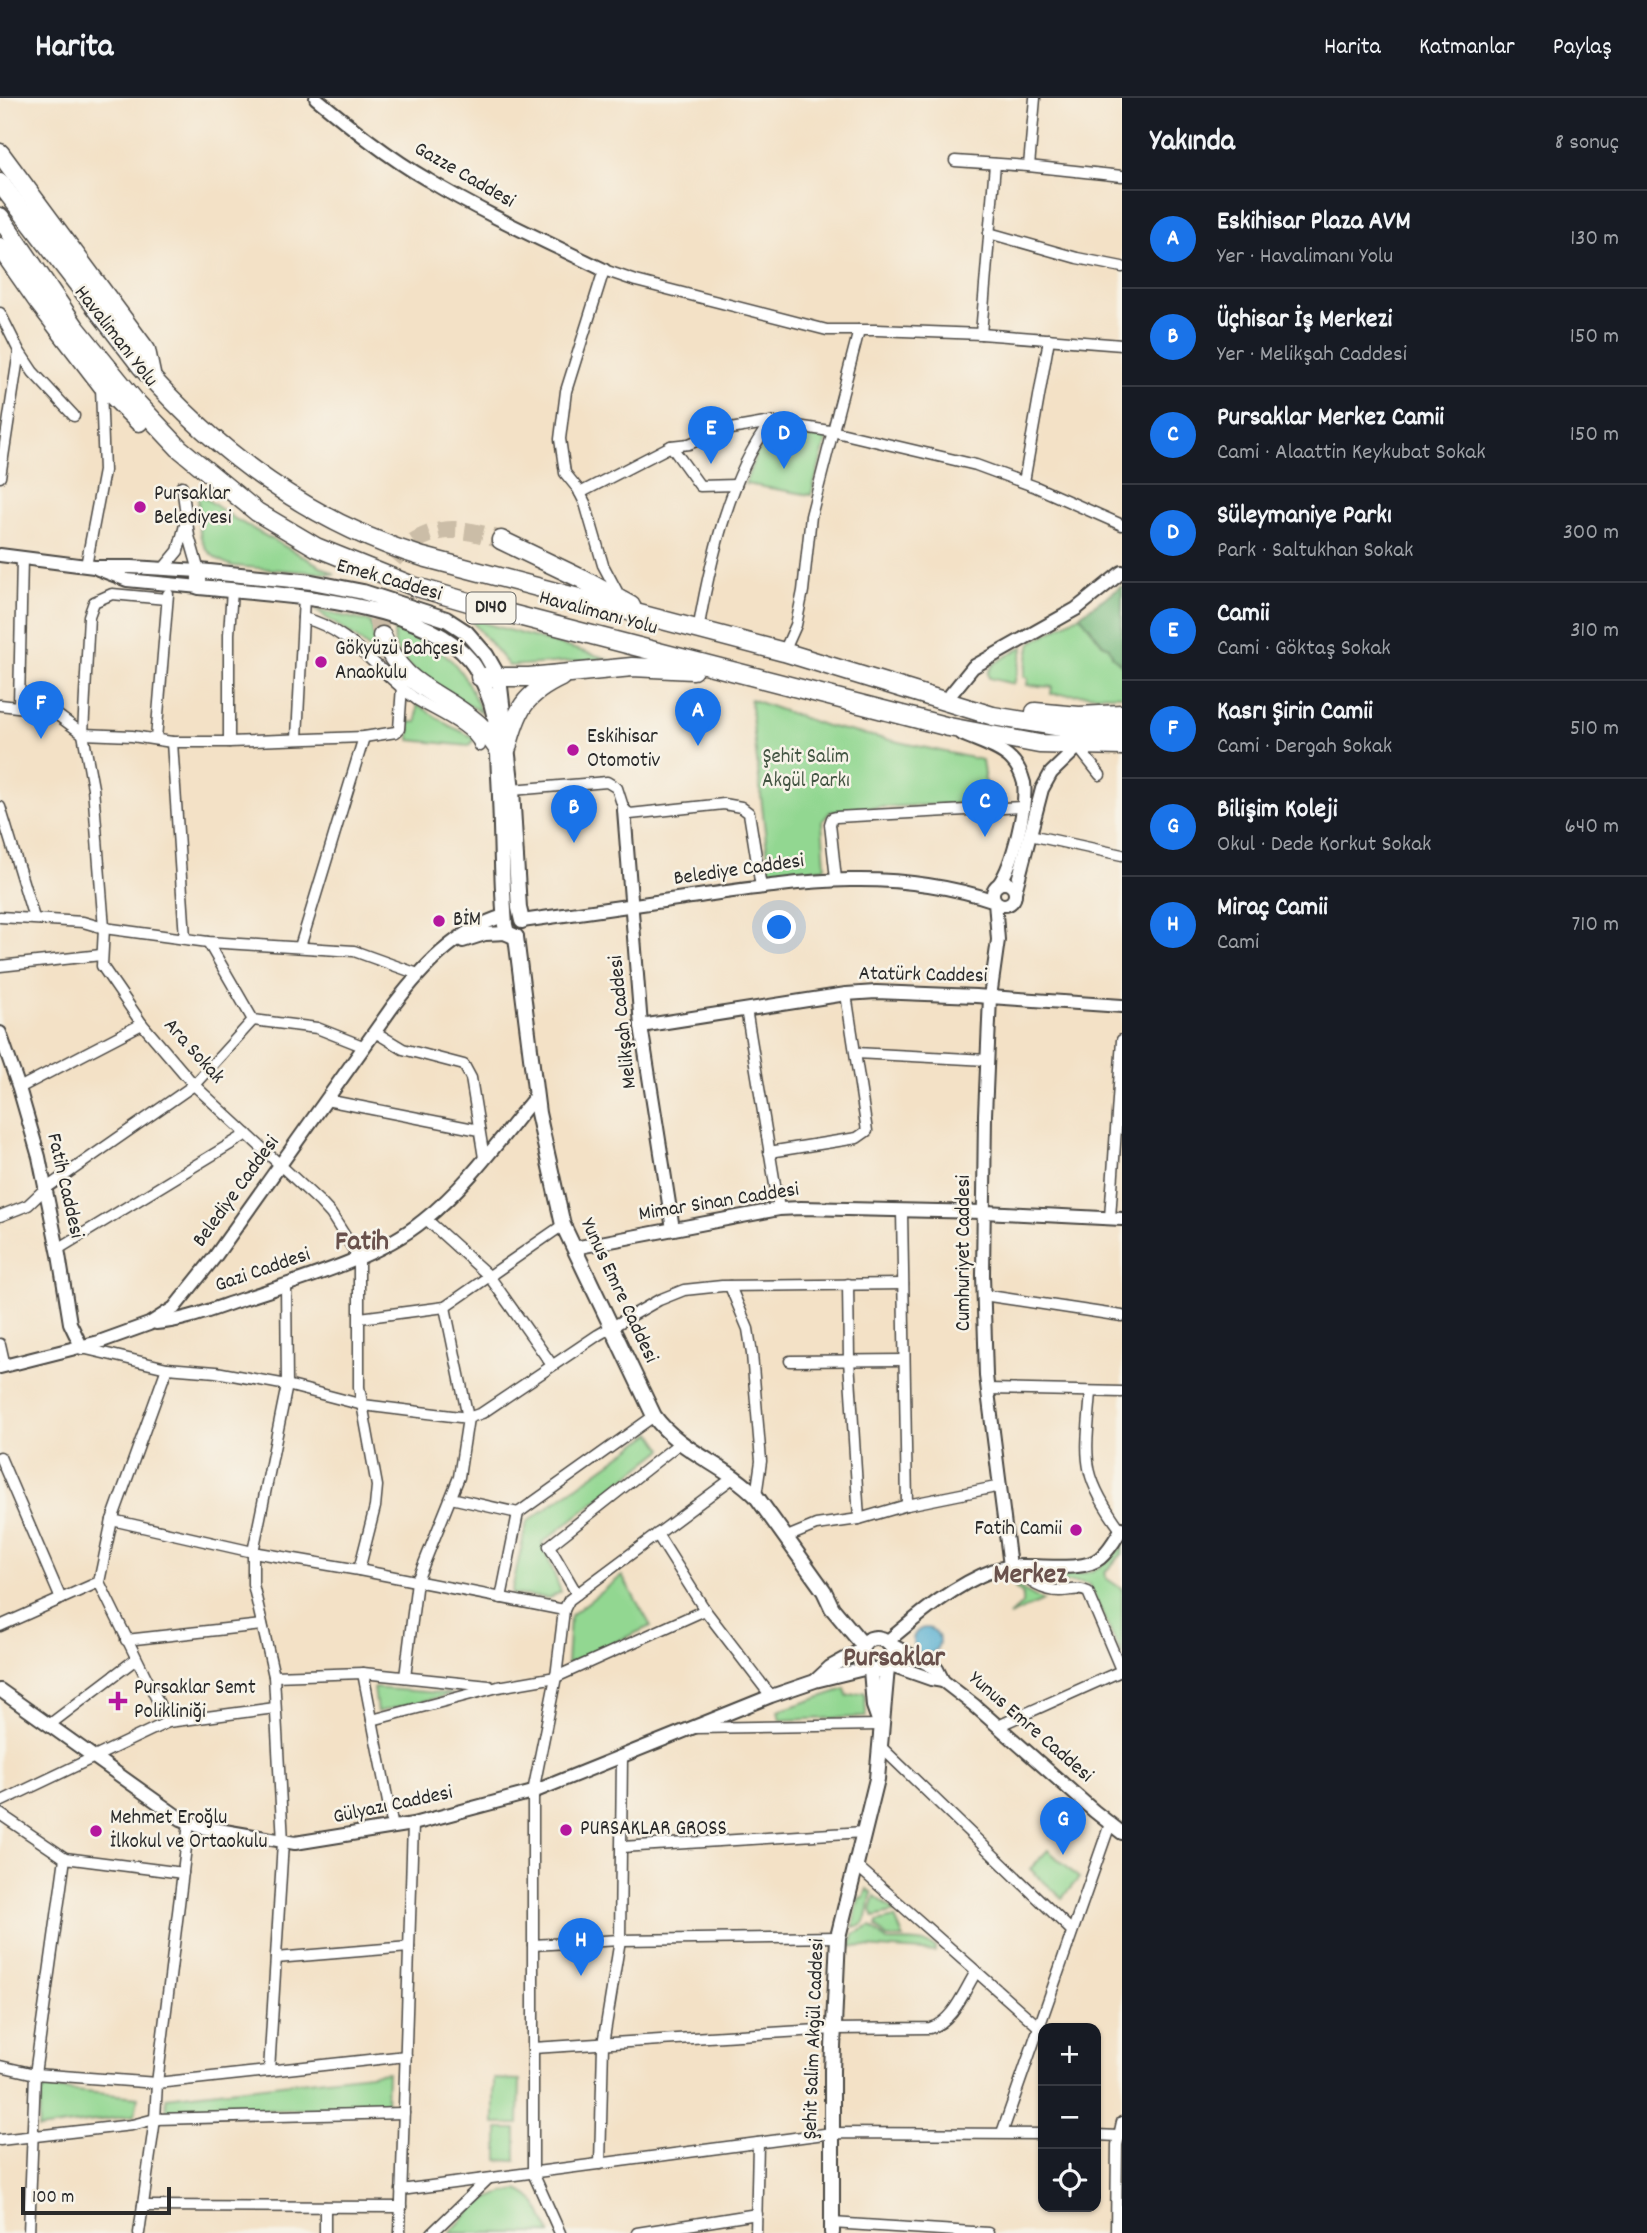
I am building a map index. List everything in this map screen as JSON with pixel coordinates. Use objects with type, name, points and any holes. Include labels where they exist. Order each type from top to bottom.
[{"type":"highway","points":[[0,153],[145,350],[151,378]]},
{"type":"highway","name":"D140","points":[[0,183],[151,378],[202,430],[296,499],[350,530],[423,557],[784,652],[964,708],[1013,720],[1079,729],[1122,729]]},
{"type":"highway","name":"Havalimanı Yolu","points":[[0,217],[75,327],[135,401],[179,448],[275,524],[316,547],[413,586],[949,727],[1009,740],[1078,747],[1122,746]]},
{"type":"highway","points":[[0,247],[102,385],[145,428],[179,448]]},
{"type":"highway","points":[[501,540],[665,622]]},
{"type":"highway","points":[[382,636],[398,667],[408,678],[473,719],[503,749],[517,714],[527,698],[538,689],[571,672]]},
{"type":"highway","points":[[480,677],[499,678],[632,667],[687,670],[718,668]]},
{"type":"highway","points":[[844,671],[1032,712],[1079,716],[1122,715]]},
{"type":"highway","points":[[1078,747],[1122,757]]},
{"type":"main road","points":[[199,571],[199,587],[304,597],[360,606],[425,628],[449,641],[464,654],[480,677],[494,716],[512,790],[519,908],[524,933],[511,935]]},
{"type":"main road","name":"Emek Caddesi","points":[[199,571],[328,584],[363,592],[446,619],[466,632],[486,655],[499,678]]},
{"type":"main road","points":[[499,678],[503,749]]},
{"type":"main road","name":"Yunus Emre Caddesi","points":[[503,749],[504,916],[511,935],[535,1097],[563,1225],[654,1416],[681,1442],[734,1477],[756,1496],[824,1591],[838,1602],[875,1644]]},
{"type":"main road","points":[[504,916],[517,916],[522,921]]},
{"type":"main road","points":[[875,1644],[894,1652],[889,1666],[881,1725],[874,1706],[869,1669],[861,1660],[875,1644]]},
{"type":"main road","points":[[869,1669],[877,1671],[889,1666]]},
{"type":"main road","name":"Şehit Salim Akgül Caddesi","points":[[832,2228],[834,2029],[838,1937],[877,1779],[881,1725]]},
{"type":"street","name":"Gazze Caddesi","points":[[316,98],[427,180],[604,270]]},
{"type":"street","points":[[1029,166],[1035,98]]},
{"type":"street","points":[[955,161],[1122,176]]},
{"type":"street","points":[[981,334],[995,164]]},
{"type":"street","points":[[989,233],[1122,267]]},
{"type":"street","points":[[622,601],[603,565],[580,493],[565,473],[560,439],[566,391],[604,270],[812,328],[981,334],[1122,345]]},
{"type":"street","points":[[0,313],[33,372],[74,416]]},
{"type":"street","points":[[784,652],[796,625],[803,591],[811,516],[859,330]]},
{"type":"street","points":[[1024,482],[1049,339]]},
{"type":"street","points":[[0,477],[19,351]]},
{"type":"street","points":[[90,567],[104,471],[102,385]]},
{"type":"street","points":[[580,493],[671,446],[689,444],[719,431],[771,422],[832,432],[976,465],[1024,482],[1122,525]]},
{"type":"street","points":[[698,631],[707,576],[736,485],[759,437],[771,422]]},
{"type":"street","points":[[671,446],[700,486],[736,485]]},
{"type":"street","points":[[0,555],[90,567],[199,571],[186,521],[182,486]]},
{"type":"street","points":[[163,569],[178,551],[186,521]]},
{"type":"street","points":[[19,706],[22,557]]},
{"type":"street","points":[[90,567],[127,580],[199,587]]},
{"type":"street","points":[[951,694],[973,667],[1076,609],[1122,572]]},
{"type":"street","points":[[156,739],[166,599],[171,584]]},
{"type":"street","points":[[229,743],[229,634],[232,590]]},
{"type":"street","points":[[0,966],[101,955],[104,928],[93,788],[83,734],[89,616],[94,602],[112,594],[166,599]]},
{"type":"street","points":[[297,738],[304,597]]},
{"type":"street","points":[[303,618],[327,626],[348,641],[419,701],[468,731],[478,740],[480,746]]},
{"type":"street","points":[[0,705],[52,712],[83,734],[132,736],[173,742],[229,743],[364,737],[396,732],[399,729],[402,687]]},
{"type":"street","points":[[949,727],[1011,758],[1024,783],[1022,807],[1008,866],[993,893],[998,940]]},
{"type":"street","points":[[300,947],[364,737]]},
{"type":"street","points":[[173,742],[185,938]]},
{"type":"street","points":[[998,940],[1014,897],[1046,781],[1078,747],[1100,775]]},
{"type":"street","points":[[512,790],[607,782],[617,788],[624,810],[630,814],[735,804],[747,809],[749,813],[761,887]]},
{"type":"street","points":[[0,807],[34,918]]},
{"type":"street","points":[[836,879],[830,824],[832,818],[1022,807]]},
{"type":"street","name":"Melikşah Caddesi","points":[[624,810],[641,1026],[673,1229]]},
{"type":"street","points":[[1030,835],[1122,855]]},
{"type":"street","name":"Belediye Caddesi","points":[[522,921],[836,879],[906,882],[961,890]]},
{"type":"street","points":[[961,890],[1007,884],[1014,897]]},
{"type":"street","points":[[961,890],[1003,906],[1014,897]]},
{"type":"street","name":"Belediye Caddesi","points":[[3,1366],[82,1348],[149,1324],[166,1314],[188,1292],[418,974],[472,928],[504,916]]},
{"type":"street","points":[[0,917],[83,922],[104,928],[208,942],[354,951],[418,974]]},
{"type":"street","name":"Belediye Caddesi","points":[[444,951],[475,936],[511,935]]},
{"type":"street","name":"Cumhuriyet Caddesi","points":[[998,940],[990,997],[987,1060],[983,1295],[988,1389],[1010,1566]]},
{"type":"street","points":[[208,942],[253,1020]]},
{"type":"street","name":"Ara Sokak","points":[[101,955],[102,966],[107,975],[142,1024],[194,1085],[281,1164],[331,1214],[359,1258]]},
{"type":"street","name":"Atatürk Caddesi","points":[[641,1026],[846,994],[876,992],[1122,1006]]},
{"type":"street","points":[[769,1152],[853,1139],[865,1134],[867,1121],[846,994]]},
{"type":"street","points":[[746,1009],[779,1209]]},
{"type":"street","points":[[253,1020],[317,1028],[365,1046]]},
{"type":"street","points":[[0,1216],[28,1205],[45,1189],[194,1085],[253,1020]]},
{"type":"street","points":[[19,1088],[142,1024]]},
{"type":"street","points":[[375,1032],[404,1049],[464,1065],[471,1078],[484,1158]]},
{"type":"street","name":"Fatih Caddesi","points":[[0,1033],[39,1157],[70,1323],[82,1348]]},
{"type":"street","points":[[1116,1219],[1122,1040]]},
{"type":"street","points":[[856,1053],[987,1060]]},
{"type":"street","name":"Gazi Caddesi","points":[[149,1324],[178,1320],[286,1284],[359,1258],[405,1234],[426,1219],[463,1182],[535,1097]]},
{"type":"street","points":[[326,1100],[479,1130]]},
{"type":"street","points":[[58,1249],[247,1134]]},
{"type":"street","name":"Mimar Sinan Caddesi","points":[[574,1248],[779,1209],[823,1207],[1116,1219]]},
{"type":"street","points":[[902,1211],[907,1505]]},
{"type":"street","points":[[426,1219],[489,1276],[552,1365]]},
{"type":"street","points":[[360,1318],[445,1307],[563,1225]]},
{"type":"street","points":[[359,1258],[358,1372],[377,1486],[375,1507],[359,1570]]},
{"type":"street","points":[[269,2071],[283,1842],[274,1676],[253,1584],[253,1552],[286,1385],[286,1284]]},
{"type":"street","points":[[848,1284],[849,1360],[859,1519]]},
{"type":"street","points":[[82,1348],[167,1368],[216,1372],[286,1385],[363,1405],[468,1418],[482,1413],[611,1327],[680,1291],[730,1286],[903,1284]]},
{"type":"street","points":[[730,1286],[750,1335],[761,1461],[756,1496]]},
{"type":"street","points":[[983,1295],[1122,1316]]},
{"type":"street","points":[[405,1677],[417,1581],[459,1478],[468,1418],[445,1307]]},
{"type":"street","points":[[0,1344],[3,1366]]},
{"type":"street","points":[[790,1360],[904,1360]]},
{"type":"street","points":[[167,1368],[112,1520],[99,1582],[168,1721]]},
{"type":"street","points":[[988,1389],[1122,1392]]},
{"type":"street","points":[[815,1681],[830,1667],[875,1644],[980,1576],[1010,1566],[1091,1564],[1106,1552],[1121,1529],[1097,1495],[1089,1476],[1087,1459],[1091,1392]]},
{"type":"street","points":[[501,1598],[519,1513],[654,1416]]},
{"type":"street","points":[[577,1594],[549,1546],[681,1442]]},
{"type":"street","points":[[0,1457],[61,1600]]},
{"type":"street","points":[[560,2233],[533,2173],[533,1792],[556,1677],[564,1610],[569,1600],[734,1477]]},
{"type":"street","points":[[787,1537],[816,1525],[859,1519],[907,1505],[1001,1486]]},
{"type":"street","points":[[451,1498],[519,1513]]},
{"type":"street","points":[[112,1520],[253,1552],[564,1610]]},
{"type":"street","points":[[657,1534],[705,1610],[771,1696]]},
{"type":"street","points":[[998,1726],[1122,1672],[1088,1592],[1079,1588],[1058,1591],[1040,1587],[1010,1566]]},
{"type":"street","points":[[0,1626],[99,1582]]},
{"type":"street","points":[[372,1720],[498,1687],[556,1677],[705,1610]]},
{"type":"street","points":[[126,1640],[262,1625]]},
{"type":"street","name":"Yunus Emre Caddesi","points":[[875,1644],[937,1669],[943,1681],[1122,1833]]},
{"type":"street","points":[[49,1725],[136,1659]]},
{"type":"street","points":[[889,1666],[943,1681]]},
{"type":"street","points":[[815,1681],[869,1669]]},
{"type":"street","points":[[274,1676],[363,1673],[498,1687]]},
{"type":"street","points":[[363,1673],[393,1828]]},
{"type":"street","name":"Gülyazı Caddesi","points":[[0,1690],[166,1810],[189,1823],[283,1842],[305,1843],[413,1824],[533,1792],[771,1696],[815,1681]]},
{"type":"street","points":[[0,1802],[168,1721],[275,1708]]},
{"type":"street","points":[[691,1728],[881,1725]]},
{"type":"street","points":[[881,1747],[1072,1931]]},
{"type":"street","points":[[600,2164],[603,2044],[620,1940],[622,1756]]},
{"type":"street","points":[[0,1814],[65,1858],[183,1873]]},
{"type":"street","points":[[139,2233],[189,1823]]},
{"type":"street","points":[[400,2233],[413,1824]]},
{"type":"street","points":[[1040,2023],[1110,1824]]},
{"type":"street","points":[[622,1847],[864,1832]]},
{"type":"street","points":[[29,2233],[35,2074],[65,1858]]},
{"type":"street","points":[[857,1866],[1038,2026]]},
{"type":"street","points":[[533,1945],[620,1940],[838,1937]]},
{"type":"street","points":[[276,1958],[409,1947]]},
{"type":"street","points":[[533,2048],[834,2029],[935,2026],[950,2015],[976,1972]]},
{"type":"street","points":[[1002,2133],[1038,2030]]},
{"type":"street","points":[[0,2066],[35,2074],[158,2083],[406,2056]]},
{"type":"street","points":[[0,2140],[132,2125],[155,2119],[404,2113]]},
{"type":"street","points":[[1116,2233],[1118,2136],[1122,2123]]},
{"type":"street","points":[[401,2190],[832,2133],[1038,2134]]},
{"type":"street","points":[[1101,2135],[1118,2136]]},
{"type":"street","points":[[756,2233],[758,2143]]},
{"type":"street","points":[[432,2233],[489,2179]]},
{"type":"street","points":[[143,2206],[401,2207]]},
{"type":"street","points":[[325,2207],[325,2233]]},
{"type":"street","points":[[636,2233],[757,2214]]},
{"type":"street","points":[[832,2228],[988,2233]]},
{"type":"green space","points":[[785,435],[827,438],[811,495],[745,484],[756,454],[767,440]]},
{"type":"green space","points":[[198,493],[235,519],[335,574],[233,566],[220,561],[205,547],[201,538]]},
{"type":"green space","points":[[1122,586],[1122,665],[1080,615]]},
{"type":"green space","points":[[315,610],[371,622],[382,660],[359,640]]},
{"type":"green space","points":[[1080,615],[1122,665],[1122,695],[1051,694],[1052,687],[1027,685],[1028,678],[1024,676],[1031,643]]},
{"type":"green space","points":[[470,619],[609,659],[509,666]]},
{"type":"green space","points":[[394,629],[427,642],[449,658],[466,680],[481,712],[432,684],[409,666],[395,645]]},
{"type":"green space","points":[[1024,646],[1014,684],[989,678],[988,673],[994,664]]},
{"type":"green space","name":"Şehit Salim Akgül Parkı","points":[[750,699],[826,726],[982,760],[985,781],[995,793],[995,802],[830,812],[822,822],[825,866],[770,876]]},
{"type":"green space","points":[[417,704],[450,726],[475,738],[469,746],[410,740],[410,722],[417,722]]},
{"type":"green space","points":[[652,1433],[663,1449],[542,1543],[561,1592],[549,1598],[511,1594],[527,1522]]},
{"type":"green space","points":[[1122,1546],[1122,1554],[1104,1573],[1106,1578],[1122,1589],[1122,1656],[1089,1585],[1051,1582],[1039,1576],[1095,1570],[1113,1557]]},
{"type":"green space","points":[[622,1576],[651,1626],[567,1664],[570,1616]]},
{"type":"green space","points":[[1016,1586],[1043,1601],[1009,1616],[1022,1604],[1022,1594]]},
{"type":"green space","points":[[374,1688],[453,1694],[377,1712]]},
{"type":"green space","points":[[845,1689],[847,1696],[865,1692],[866,1717],[780,1720],[778,1711]]},
{"type":"green space","points":[[1048,1850],[1079,1878],[1062,1898],[1030,1869]]},
{"type":"green space","points":[[867,1889],[872,1893],[866,1919],[862,1925],[853,1927],[859,1898],[864,1897]]},
{"type":"green space","points":[[875,1896],[896,1912],[874,1917],[871,1910]]},
{"type":"green space","points":[[895,1918],[904,1938],[887,1938],[876,1926],[877,1922]]},
{"type":"green space","points":[[871,1926],[887,1941],[924,1943],[935,1947],[935,1952],[851,1946],[854,1934]]},
{"type":"green space","points":[[387,2072],[386,2107],[167,2112],[166,2097]]},
{"type":"green space","points":[[494,2079],[520,2080],[519,2124],[494,2124]]},
{"type":"green space","points":[[42,2088],[138,2097],[135,2115],[38,2129]]},
{"type":"green space","points":[[498,2129],[516,2129],[516,2161],[498,2160]]},
{"type":"green space","points":[[518,2190],[535,2203],[550,2233],[450,2233],[465,2216],[487,2199]]},
{"type":"water","points":[[926,1628],[935,1632],[939,1641],[935,1650],[926,1654],[917,1650],[913,1641],[917,1632]]},
{"type":"tunnel","points":[[382,636],[376,607],[378,589],[383,575],[400,552],[424,536],[452,530],[501,540]]},
{"type":"place","name":"Camii","points":[[711,464]]},
{"type":"place","name":"Süleymaniye Parkı","points":[[784,469]]},
{"type":"place","name":"Pursaklar Belediyesi","points":[[140,507]]},
{"type":"place","name":"Gökyüzü Bahçesi Anaokulu","points":[[321,662]]},
{"type":"place","name":"Kasrı Şirin Camii","points":[[41,739]]},
{"type":"place","name":"Eskihisar Plaza AVM","points":[[698,746]]},
{"type":"place","name":"Eskihisar Otomotiv","points":[[573,750]]},
{"type":"place","name":"Pursaklar Merkez Camii","points":[[985,837]]},
{"type":"place","name":"Üçhisar İş Merkezi","points":[[574,843]]},
{"type":"place","name":"BİM","points":[[439,921]]},
{"type":"place","name":"Fatih Camii","points":[[1076,1530]]},
{"type":"place","name":"Pursaklar Semt Polikliniği","points":[[118,1701]]},
{"type":"place","name":"PURSAKLAR GROSS","points":[[566,1830]]},
{"type":"place","name":"Mehmet Eroğlu İlkokul ve Ortaokulu","points":[[96,1831]]},
{"type":"place","name":"Bilişim Koleji","points":[[1063,1855]]},
{"type":"place","name":"Miraç Camii","points":[[581,1976]]},
{"type":"district","name":"Fatih","points":[[362,1244]]},
{"type":"district","name":"Merkez","points":[[1030,1577]]},
{"type":"district","name":"Pursaklar","points":[[894,1660]]}]
